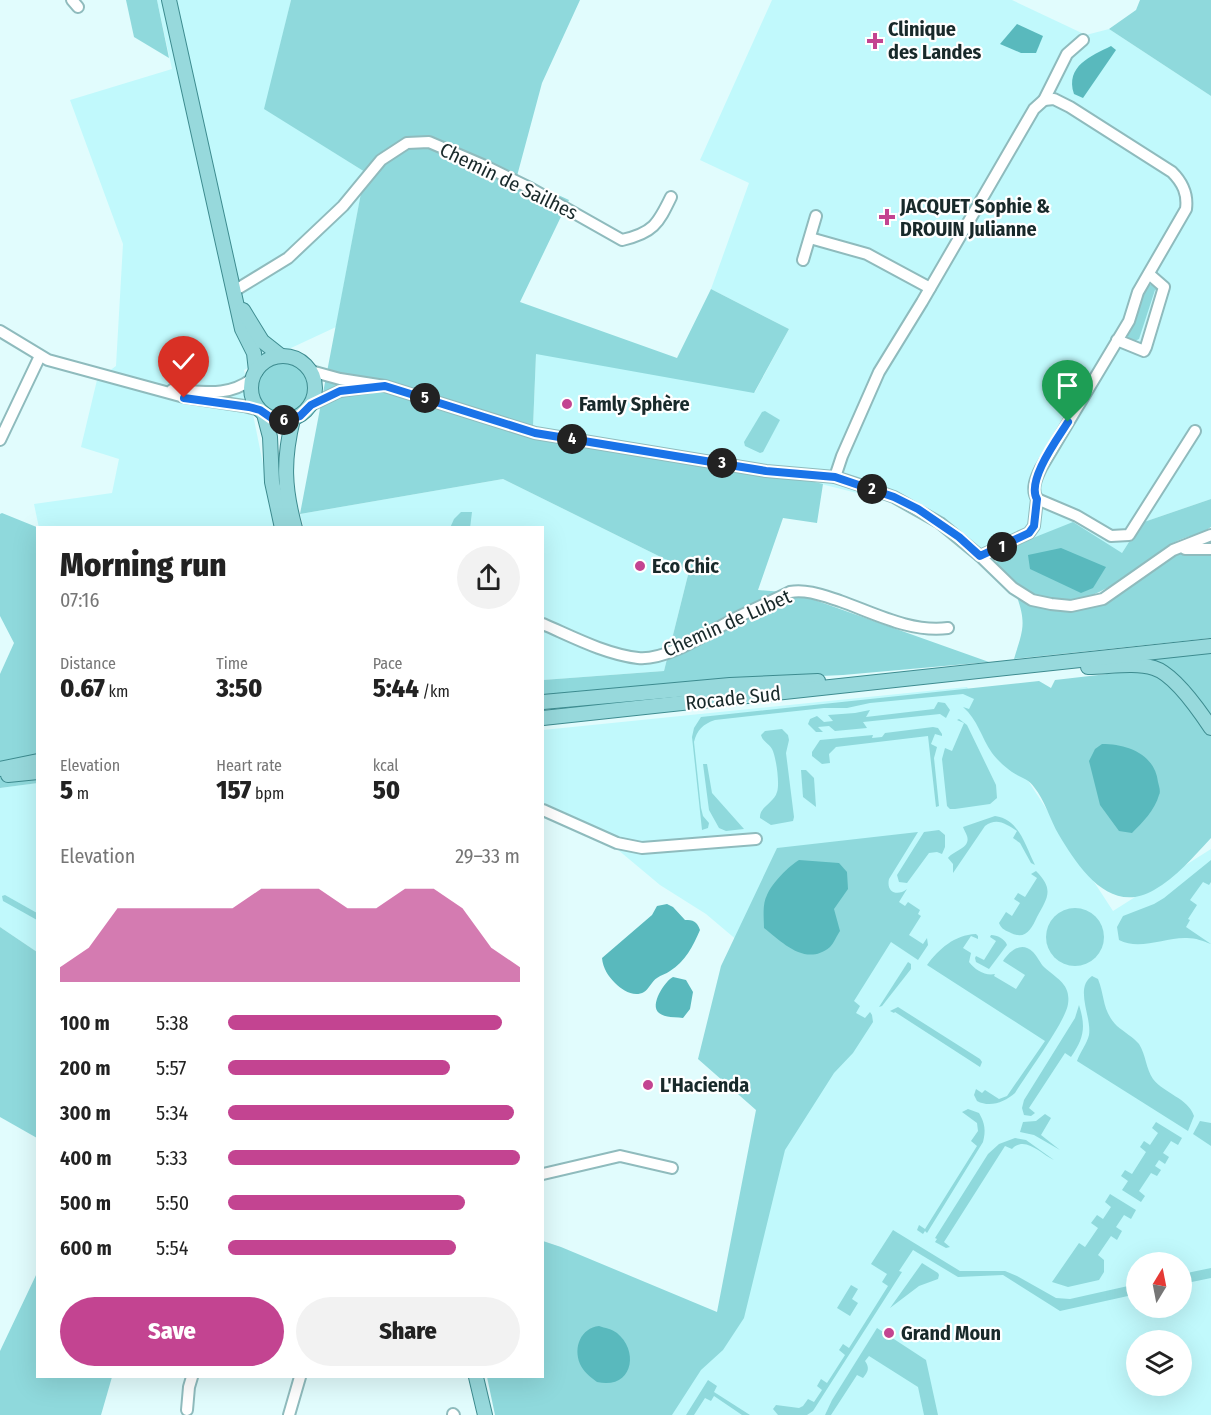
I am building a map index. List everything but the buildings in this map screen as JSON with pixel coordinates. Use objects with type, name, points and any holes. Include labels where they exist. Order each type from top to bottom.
[{"type":"main road","points":[[169,0],[242,329],[254,353],[251,390],[253,401],[262,412],[273,419],[293,419],[300,416],[311,405],[316,388],[311,371],[298,359],[281,356],[271,358],[254,375]]},
{"type":"main road","points":[[234,291],[252,327],[262,341],[281,356]]},
{"type":"main road","points":[[262,412],[270,437],[272,482],[282,526]]},
{"type":"main road","points":[[293,419],[287,445],[285,470],[287,500],[294,526]]},
{"type":"main road","name":"Rocade Sud","points":[[544,718],[1211,646]]},
{"type":"main road","points":[[1041,664],[1060,668],[1136,666],[1154,668],[1168,675],[1176,683],[1211,728]]},
{"type":"main road","name":"Rocade Sud","points":[[544,702],[730,685],[922,676]]},
{"type":"main road","points":[[0,768],[36,761]]},
{"type":"main road","points":[[0,776],[36,772]]},
{"type":"main road","points":[[477,1378],[485,1415]]},
{"type":"street","points":[[835,477],[879,372],[1034,109],[1044,100],[1067,54],[1083,40]]},
{"type":"street","points":[[980,556],[1029,533],[1034,526],[1037,499],[1034,494],[1034,485],[1041,468],[1129,321],[1138,292],[1186,209],[1187,199],[1180,180],[1172,172],[1070,107],[1054,99],[1044,100]]},
{"type":"street","name":"Chemin de Sailhes","points":[[234,291],[288,258],[343,206],[381,160],[407,142],[429,142],[485,166],[530,188],[622,240],[640,236],[650,230],[660,220],[671,197]]},
{"type":"street","points":[[803,261],[816,216]]},
{"type":"street","points":[[810,238],[867,254],[930,288]]},
{"type":"street","points":[[1117,340],[1144,351],[1146,347],[1164,287],[1149,274]]},
{"type":"street","points":[[0,331],[40,356],[53,361],[184,398],[244,406],[262,412]]},
{"type":"street","points":[[0,440],[40,356]]},
{"type":"street","points":[[311,371],[340,379],[385,386],[535,433],[766,471],[835,477],[894,497],[918,509],[959,537],[1013,588],[1032,600],[1051,604],[1071,606],[1103,599],[1173,550],[1211,535]]},
{"type":"street","points":[[157,389],[228,392],[254,375]]},
{"type":"street","points":[[311,405],[340,391],[385,386]]},
{"type":"street","points":[[1037,499],[1077,516],[1111,536],[1129,535],[1195,431]]},
{"type":"street","points":[[1173,550],[1211,549]]},
{"type":"street","name":"Chemin de Lubet","points":[[544,624],[615,653],[641,658],[659,655],[678,648],[790,592],[798,591],[820,594],[919,628],[948,627]]},
{"type":"street","points":[[544,810],[617,843],[642,848],[756,839]]},
{"type":"street","points":[[544,1174],[620,1156],[672,1168]]},
{"type":"street","points":[[187,1410],[192,1378]]},
{"type":"street","points":[[289,1415],[300,1378]]},
{"type":"shaded area","points":[[126,0],[157,0],[169,58],[134,37]]},
{"type":"shaded area","points":[[157,0],[291,0],[265,109],[365,172],[336,327],[244,370],[276,526],[39,526],[34,504],[112,493],[119,459],[81,447],[97,380],[116,366],[123,244],[70,100],[172,69]]},
{"type":"shaded area","points":[[291,0],[580,0],[542,83],[517,176],[569,200],[520,302],[677,358],[711,289],[789,329],[754,393],[536,354],[533,427],[721,459],[823,484],[817,523],[783,518],[758,590],[795,593],[989,662],[843,675],[693,682],[544,696],[544,680],[664,671],[689,571],[503,479],[300,514],[365,172],[264,109]]},
{"type":"shaded area","points":[[772,0],[1012,0],[1086,35],[1109,29],[1211,96],[1211,499],[1141,523],[1122,553],[997,555],[995,563],[929,511],[721,459],[533,427],[536,353],[755,392],[789,329],[711,289],[749,183],[700,160]]},
{"type":"shaded area","points":[[1140,0],[1211,0],[1211,96],[1109,29],[1136,10]]},
{"type":"shaded area","points":[[1017,24],[1043,36],[1036,53],[1021,53],[1000,44]]},
{"type":"shaded area","points":[[1111,46],[1116,50],[1083,98],[1074,94],[1072,84],[1076,69],[1088,58]]},
{"type":"shaded area","points":[[1149,285],[1153,285],[1159,291],[1155,290],[1139,339],[1129,340],[1127,334]]},
{"type":"shaded area","points":[[283,363],[292,365],[303,374],[308,388],[306,397],[297,408],[283,413],[274,411],[263,402],[258,388],[260,379],[269,368]]},
{"type":"shaded area","points":[[765,411],[780,420],[763,452],[760,453],[745,446],[744,442],[762,412]]},
{"type":"shaded area","points":[[503,479],[689,571],[664,671],[544,680],[544,526],[303,526],[300,514]]},
{"type":"shaded area","points":[[1211,499],[1211,527],[1173,543],[1122,579],[1086,597],[1067,601],[1046,600],[1021,589],[997,567],[996,558],[1000,551],[1073,522],[1122,553],[1141,523]]},
{"type":"shaded area","points":[[461,512],[472,512],[470,526],[451,526]]},
{"type":"shaded area","points":[[0,514],[36,527],[36,783],[0,788],[0,674],[14,643],[0,616]]},
{"type":"shaded area","points":[[1061,548],[1106,567],[1093,588],[1081,593],[1030,569],[1028,555]]},
{"type":"shaded area","points":[[1183,551],[1211,552],[1211,638],[1014,659],[1023,622],[1017,597],[1033,605],[1055,610],[1082,609]]},
{"type":"shaded area","points":[[1211,651],[1211,722],[1138,658]]},
{"type":"shaded area","points":[[1142,670],[1163,677],[1211,734],[1211,838],[1170,879],[1154,890],[1138,896],[1123,897],[1110,892],[1086,873],[1059,835],[1032,784],[1009,770],[992,753],[976,723],[963,707],[969,709],[974,699],[963,694],[870,703],[847,708],[824,708],[715,720],[707,723],[701,728],[694,742],[701,808],[703,816],[709,823],[708,828],[702,830],[692,737],[694,728],[701,717],[1039,681],[1051,688],[1055,680]]},
{"type":"shaded area","points":[[967,687],[1113,911],[1211,849],[1211,1415],[664,1415],[743,1277],[776,1097],[834,1022],[706,914],[660,885],[617,849],[544,817],[544,730]]},
{"type":"shaded area","points":[[938,702],[945,703],[950,710],[946,718],[940,714],[863,722],[867,728],[835,731],[829,726],[818,727],[823,732],[816,732],[808,724],[810,719],[817,716],[824,722],[833,721],[828,715],[870,710],[866,717],[934,709]]},
{"type":"shaded area","points":[[959,719],[967,725],[996,785],[997,798],[990,804],[955,809],[947,806],[942,759],[945,748],[952,751],[964,723],[957,720]]},
{"type":"shaded area","points":[[938,728],[942,734],[942,736],[935,734],[931,744],[937,747],[934,758],[939,806],[936,807],[928,736],[836,747],[829,754],[830,763],[822,764],[812,756],[820,740],[873,735],[872,738],[882,737],[885,733]]},
{"type":"shaded area","points":[[782,729],[788,735],[789,740],[786,753],[794,817],[793,821],[771,825],[760,818],[760,814],[777,792],[777,770],[772,749],[761,735],[765,731]]},
{"type":"shaded area","points":[[1102,744],[1121,746],[1138,752],[1152,764],[1156,772],[1160,794],[1148,816],[1132,833],[1119,831],[1100,805],[1089,761],[1095,749]]},
{"type":"shaded area","points":[[703,764],[707,764],[712,793],[744,829],[726,831],[719,828],[709,810]]},
{"type":"shaded area","points":[[801,770],[806,770],[814,778],[816,807],[803,797]]},
{"type":"shaded area","points":[[36,783],[36,951],[0,927],[0,788]]},
{"type":"shaded area","points":[[995,816],[1010,822],[1016,828],[1035,865],[1031,863],[1020,843],[1013,838],[1017,831],[1001,822],[994,822],[985,826],[953,873],[953,864],[948,858],[967,843],[963,827]]},
{"type":"shaded area","points":[[939,830],[945,835],[945,847],[942,854],[929,853],[907,883],[899,882],[897,875],[924,832]]},
{"type":"shaded area","points":[[918,832],[889,879],[889,887],[896,893],[907,889],[899,902],[905,906],[908,902],[920,910],[918,914],[921,916],[909,935],[923,944],[927,938],[928,945],[918,960],[891,942],[854,1001],[860,1006],[856,1013],[865,1018],[870,1012],[873,1022],[853,1053],[834,1073],[785,1150],[744,1318],[723,1350],[701,1370],[672,1415],[495,1415],[487,1378],[544,1378],[544,1241],[717,1312],[756,1110],[698,1059],[721,966],[777,848]]},
{"type":"shaded area","points":[[799,860],[839,863],[847,872],[848,889],[834,909],[840,931],[830,947],[821,953],[812,955],[795,951],[764,928],[764,903],[769,890],[790,866]]},
{"type":"shaded area","points":[[1211,860],[1211,882],[1209,885],[1203,882],[1190,900],[1197,905],[1186,927],[1211,944],[1190,938],[1144,944],[1119,940],[1117,927],[1123,916],[1164,898]]},
{"type":"shaded area","points":[[1036,871],[1046,884],[1047,894],[1035,922],[1023,935],[1004,930],[999,923],[1006,912],[1012,916],[1020,903],[1014,899],[1018,893],[1025,897],[1037,878],[1031,874]]},
{"type":"shaded area","points":[[5,895],[36,912],[36,919],[3,901],[2,896]]},
{"type":"shaded area","points":[[667,904],[685,920],[696,923],[700,930],[680,963],[655,979],[644,992],[636,994],[625,991],[610,978],[602,958],[652,915],[657,906]]},
{"type":"shaded area","points":[[1075,908],[1086,910],[1099,921],[1104,937],[1102,948],[1091,961],[1075,966],[1064,964],[1051,953],[1046,937],[1048,926],[1059,913]]},
{"type":"shaded area","points":[[0,927],[36,951],[36,1137],[0,1117]]},
{"type":"shaded area","points":[[976,934],[978,939],[971,936],[963,948],[971,953],[969,962],[977,970],[995,974],[994,976],[1016,989],[1025,975],[1003,961],[1016,948],[1025,947],[1033,952],[1044,967],[1062,982],[1068,997],[1066,1012],[1060,1023],[1015,1093],[1007,1099],[992,1104],[977,1101],[974,1095],[976,1089],[982,1093],[985,1090],[999,1099],[1007,1096],[1045,1041],[927,965],[954,940]]},
{"type":"shaded area","points":[[991,935],[1005,941],[1007,945],[989,969],[976,962],[975,958],[976,956],[984,960],[996,941],[990,937]]},
{"type":"shaded area","points":[[908,962],[911,964],[911,969],[879,1007]]},
{"type":"shaded area","points":[[1092,976],[1098,979],[1106,1009],[1112,1020],[1139,1044],[1153,1079],[1182,1100],[1191,1110],[1194,1116],[1188,1131],[1077,1061],[1089,1035],[1084,988]]},
{"type":"shaded area","points":[[673,977],[686,980],[693,992],[690,1009],[683,1018],[664,1016],[656,1009],[659,994]]},
{"type":"shaded area","points":[[1079,1005],[1083,1026],[1079,1044],[1071,1057],[1065,1053],[1029,1108],[1035,1113],[1031,1116],[1024,1115],[1022,1108],[1024,1100],[1075,1018]]},
{"type":"shaded area","points":[[898,1007],[980,1059],[982,1062],[980,1067],[890,1011]]},
{"type":"shaded area","points":[[968,1109],[979,1113],[981,1117],[984,1127],[983,1142],[927,1233],[925,1231],[923,1234],[917,1230],[919,1225],[925,1229],[977,1146],[971,1141],[978,1131],[977,1123],[962,1112]]},
{"type":"shaded area","points":[[1045,1114],[1051,1118],[1041,1135],[1060,1150],[1034,1135],[1020,1132],[1023,1122],[1036,1121]]},
{"type":"shaded area","points":[[1200,1121],[1211,1123],[1211,1146],[1193,1134]]},
{"type":"shaded area","points":[[1156,1122],[1182,1138],[1178,1145],[1171,1141],[1163,1153],[1169,1157],[1165,1164],[1159,1160],[1155,1166],[1161,1170],[1157,1176],[1151,1173],[1139,1191],[1145,1196],[1141,1202],[1122,1190],[1128,1181],[1121,1176],[1125,1170],[1132,1174],[1146,1152],[1140,1147],[1144,1141],[1150,1145],[1158,1133],[1152,1128]]},
{"type":"shaded area","points":[[1015,1138],[1026,1140],[1054,1160],[1028,1145],[1017,1145],[1012,1149],[1005,1146],[944,1242],[950,1247],[946,1248],[935,1242],[937,1239],[935,1238],[988,1154],[999,1144]]},
{"type":"shaded area","points":[[1110,1194],[1136,1210],[1131,1219],[1124,1215],[1116,1227],[1122,1231],[1117,1240],[1111,1236],[1098,1255],[1104,1260],[1104,1272],[1099,1280],[1068,1287],[1052,1282],[1079,1243],[1085,1247],[1098,1228],[1091,1223],[1097,1215],[1103,1219],[1111,1207],[1105,1202]]},
{"type":"shaded area","points":[[893,1230],[960,1271],[1005,1271],[1056,1298],[1070,1299],[1126,1286],[1126,1296],[1060,1311],[1003,1275],[958,1277],[913,1250],[899,1271],[902,1272],[813,1411],[807,1415],[778,1415],[773,1409],[776,1405],[799,1408],[808,1399],[814,1402],[822,1390],[817,1386],[821,1379],[827,1383],[845,1355],[839,1350],[843,1344],[849,1348],[888,1286],[882,1282],[887,1274],[871,1264]]},
{"type":"shaded area","points":[[922,1263],[938,1273],[938,1279],[919,1286],[890,1308]]},
{"type":"shaded area","points":[[1211,1268],[1211,1278],[1192,1282],[1192,1272]]},
{"type":"shaded area","points":[[36,1275],[36,1378],[112,1378],[101,1415],[0,1415],[0,1351]]},
{"type":"shaded area","points":[[851,1285],[858,1289],[852,1299],[858,1303],[850,1316],[837,1308]]},
{"type":"shaded area","points":[[599,1326],[617,1333],[624,1341],[630,1359],[625,1375],[609,1383],[597,1382],[592,1378],[583,1369],[578,1358],[578,1345],[583,1334]]},
{"type":"shaded area","points":[[877,1328],[926,1360],[938,1415],[924,1415],[918,1387],[869,1356],[865,1361],[868,1368],[865,1376],[863,1378],[857,1375],[831,1415],[825,1415]]},
{"type":"shaded area","points":[[708,1380],[717,1386],[714,1392],[750,1415],[742,1415],[714,1396],[711,1401],[705,1398],[694,1415],[686,1415]]},
{"type":"place","name":"Clinique des Landes","points":[[875,41]]},
{"type":"place","name":"JACQUET Sophie & DROUIN Julianne","points":[[887,217]]},
{"type":"place","name":"Famly Sphère","points":[[567,404]]},
{"type":"place","name":"Eco Chic","points":[[640,566]]},
{"type":"place","name":"L'Hacienda","points":[[648,1085]]},
{"type":"place","name":"Grand Moun","points":[[889,1333]]},
{"type":"route","points":[[184,398],[249,407],[260,410],[273,419],[283,420],[300,416],[311,405],[340,391],[385,386],[535,433],[766,471],[835,477],[894,497],[918,509],[959,537],[980,556],[1024,536],[1034,526],[1037,499],[1034,494],[1035,480],[1068,422]]}]
